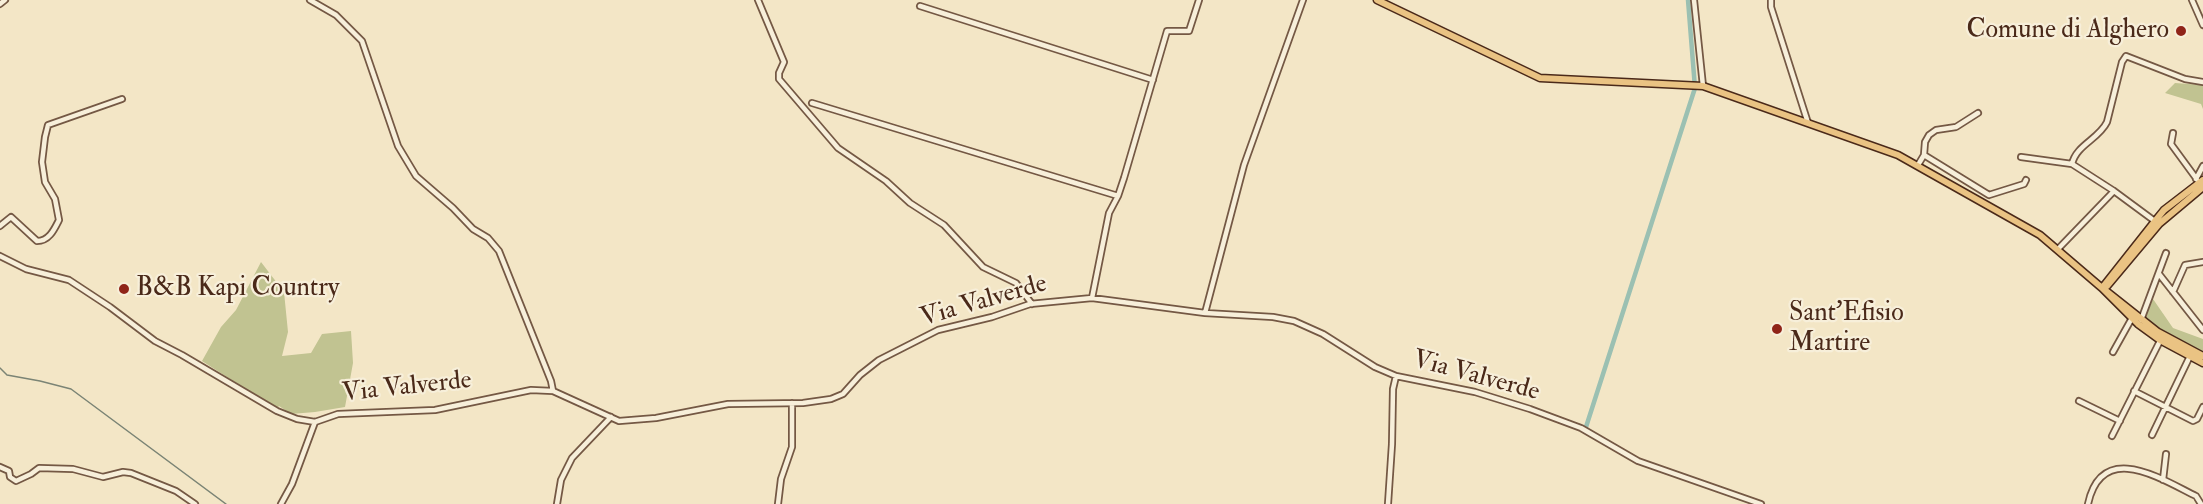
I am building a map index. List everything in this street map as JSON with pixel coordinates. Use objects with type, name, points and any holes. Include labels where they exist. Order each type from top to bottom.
[{"type":"main road","points":[[1377,0],[1539,78],[1697,86],[1898,155],[2040,235],[2102,288],[2132,318],[2191,353],[2203,357]]},
{"type":"main road","points":[[2102,288],[2107,286],[2157,223],[2201,183]]},
{"type":"main road","points":[[2102,288],[2112,294],[2140,322]]},
{"type":"main road","points":[[2191,353],[2203,363]]},
{"type":"street","points":[[0,4],[5,0]]},
{"type":"street","points":[[310,0],[336,15],[362,41],[398,146],[416,176],[473,229],[488,238],[499,251],[553,391]]},
{"type":"street","points":[[758,0],[784,62],[779,79],[823,132],[838,148],[886,181],[910,203],[944,225],[983,267],[1016,283],[1032,303]]},
{"type":"street","points":[[1092,298],[1109,213],[1118,196],[1167,31],[1170,29],[1184,32],[1191,28],[1199,0]]},
{"type":"street","points":[[1205,313],[1244,165],[1303,0]]},
{"type":"street","points":[[1694,0],[1697,86]]},
{"type":"street","points":[[1771,0],[1771,7],[1808,123]]},
{"type":"street","points":[[2193,0],[2203,23]]},
{"type":"street","points":[[920,6],[1152,80]]},
{"type":"street","points":[[2072,164],[2079,149],[2103,129],[2107,122],[2122,62],[2126,56],[2185,79],[2203,82]]},
{"type":"street","points":[[0,226],[11,217],[37,241],[50,236],[59,220],[55,199],[45,183],[42,162],[48,125],[122,99]]},
{"type":"street","points":[[812,103],[1118,196]]},
{"type":"street","points":[[1918,165],[1924,155],[1925,142],[1932,133],[1956,127],[1978,113]]},
{"type":"street","points":[[2173,134],[2171,144],[2201,183]]},
{"type":"street","points":[[1924,155],[1989,195],[2024,184],[2026,180]]},
{"type":"street","points":[[2021,157],[2072,164],[2157,223]]},
{"type":"street","points":[[2201,183],[2203,166]]},
{"type":"street","points":[[2058,249],[2114,191]]},
{"type":"street","points":[[1989,195],[1990,206]]},
{"type":"street","points":[[2140,322],[2166,254]]},
{"type":"street","name":"Via Valverde","points":[[0,256],[26,269],[69,280],[110,307],[154,341],[183,355],[276,411],[297,419],[315,422],[338,414],[435,410],[531,390],[553,391],[619,421],[656,418],[728,404],[792,403],[831,399],[843,394],[860,375],[879,360],[938,330],[992,317],[1032,303],[1092,298],[1205,313],[1272,317],[1294,321],[1323,334],[1375,368],[1396,376],[1475,392],[1530,409],[1581,428],[1638,461],[1761,504]]},
{"type":"street","points":[[2173,292],[2185,265],[2203,262]]},
{"type":"street","points":[[2159,274],[2203,330]]},
{"type":"street","points":[[2113,351],[2132,318]]},
{"type":"street","points":[[2112,436],[2162,337]]},
{"type":"street","points":[[2152,435],[2191,353]]},
{"type":"street","points":[[1388,504],[1393,389],[1396,376]]},
{"type":"street","points":[[2134,391],[2193,421],[2197,419],[2203,407]]},
{"type":"street","points":[[2079,401],[2120,421]]},
{"type":"street","points":[[778,504],[781,479],[792,447],[792,403]]},
{"type":"street","points":[[557,504],[561,480],[572,458],[611,417]]},
{"type":"street","points":[[281,504],[292,484],[315,422]]},
{"type":"street","points":[[2163,480],[2166,454]]},
{"type":"street","points":[[0,467],[9,471],[10,477],[16,481],[39,468],[74,468],[103,477],[123,472],[131,473],[176,491],[195,504]]},
{"type":"street","points":[[2088,504],[2090,493],[2097,482],[2115,469],[2129,468],[2142,470],[2196,496],[2201,504]]},
{"type":"green space","points":[[2175,83],[2203,85],[2203,109],[2201,104],[2165,93]]},
{"type":"green space","points":[[261,262],[284,292],[288,332],[282,356],[311,353],[322,334],[351,331],[353,363],[345,407],[291,414],[279,406],[277,409],[202,361],[221,327],[236,310]]},
{"type":"green space","points":[[2153,299],[2173,328],[2203,339],[2203,353],[2144,321]]},
{"type":"waterway","points":[[1586,427],[1695,88],[1688,0]]},
{"type":"waterway","points":[[0,368],[7,375],[71,389],[226,504]]},
{"type":"place","name":"Comune di Alghero","points":[[2181,31]]},
{"type":"place","name":"B&B Kapi Country","points":[[124,289]]},
{"type":"place","name":"Sant'Efisio Martire","points":[[1777,329]]}]
